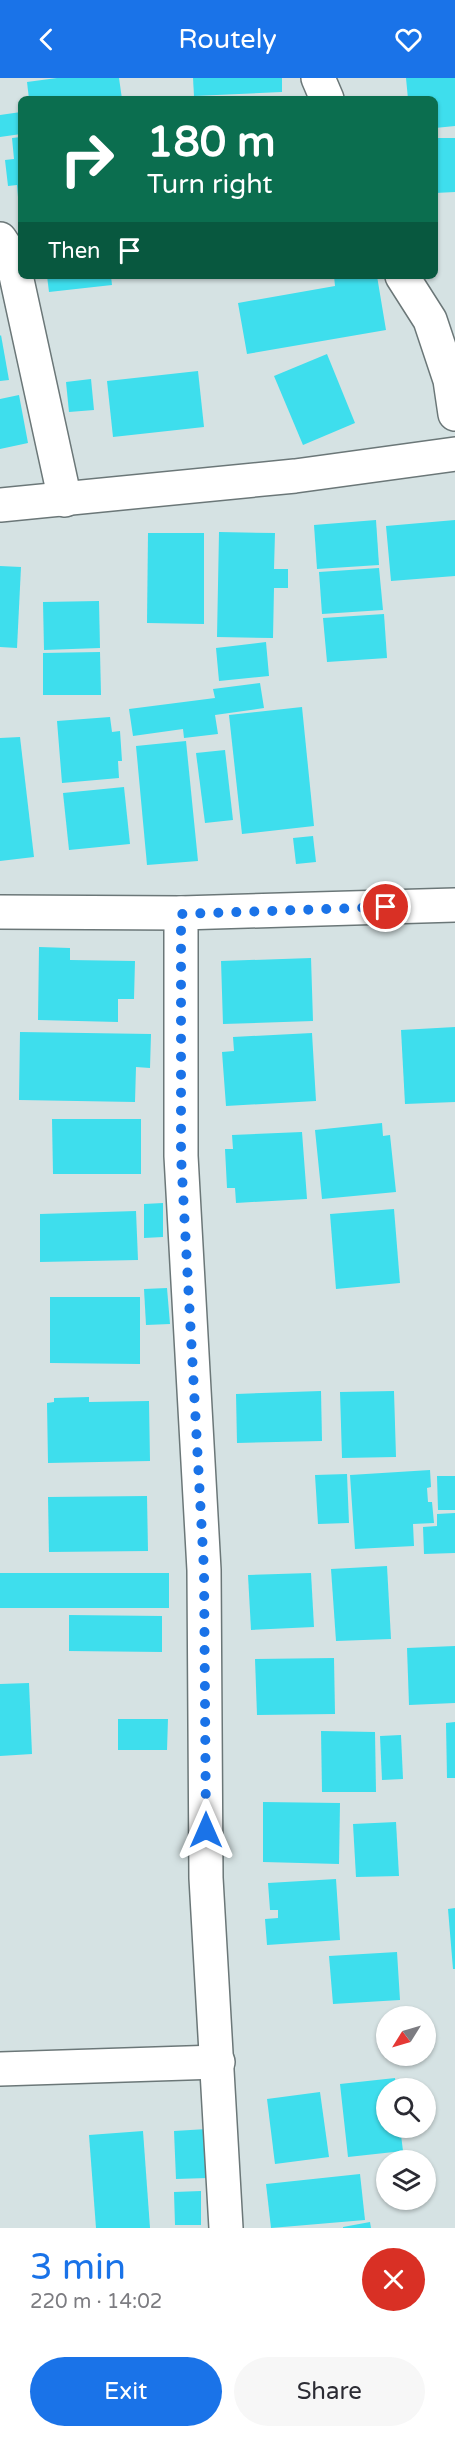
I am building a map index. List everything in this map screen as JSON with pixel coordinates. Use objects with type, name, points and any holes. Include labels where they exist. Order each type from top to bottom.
[{"type":"street","points":[[318,78],[326,96]]},
{"type":"street","points":[[0,239],[12,257],[65,500]]},
{"type":"street","points":[[405,279],[443,319],[455,414]]},
{"type":"street","points":[[0,505],[295,476],[455,454]]},
{"type":"street","points":[[0,912],[181,914],[455,905]]},
{"type":"street","points":[[181,914],[181,1156],[204,1570],[206,1878],[226,2228]]},
{"type":"street","points":[[0,2069],[218,2062]]},
{"type":"building","points":[[57,78],[119,78],[122,96],[29,96],[27,82]]},
{"type":"building","points":[[193,78],[282,78],[282,92],[194,96]]},
{"type":"building","points":[[406,78],[455,78],[455,126],[438,128],[438,96],[408,96]]},
{"type":"building","points":[[18,112],[18,134],[0,137],[0,115]]},
{"type":"building","points":[[18,137],[18,197],[17,185],[8,186],[5,160],[14,159],[12,138]]},
{"type":"building","points":[[438,138],[455,138],[455,192],[438,193]]},
{"type":"building","points":[[47,279],[111,279],[112,285],[49,292]]},
{"type":"building","points":[[334,279],[378,279],[386,330],[247,354],[238,303],[335,286]]},
{"type":"building","points":[[0,336],[9,380],[0,381]]},
{"type":"building","points":[[327,354],[355,423],[303,445],[274,376]]},
{"type":"building","points":[[198,371],[204,427],[113,437],[107,381]]},
{"type":"building","points":[[91,379],[94,410],[69,412],[66,382]]},
{"type":"building","points":[[19,395],[28,443],[0,449],[0,399]]},
{"type":"building","points":[[376,520],[379,565],[317,569],[314,525]]},
{"type":"building","points":[[455,520],[455,576],[391,581],[386,526]]},
{"type":"building","points":[[219,532],[275,533],[274,569],[288,569],[288,588],[274,588],[273,638],[217,637]]},
{"type":"building","points":[[148,533],[204,533],[204,624],[147,623]]},
{"type":"building","points":[[0,566],[21,567],[17,648],[0,647]]},
{"type":"building","points":[[379,568],[383,610],[322,614],[319,572]]},
{"type":"building","points":[[99,601],[100,648],[44,650],[43,602]]},
{"type":"building","points":[[384,614],[387,658],[327,662],[323,618]]},
{"type":"building","points":[[266,642],[269,676],[219,681],[216,648]]},
{"type":"building","points":[[100,652],[101,695],[43,695],[43,653]]},
{"type":"building","points":[[260,683],[264,708],[215,715],[218,734],[184,738],[183,729],[133,736],[129,709],[215,698],[213,689]]},
{"type":"building","points":[[302,707],[314,826],[242,834],[229,715]]},
{"type":"building","points":[[110,717],[112,732],[120,731],[122,761],[118,761],[119,778],[62,783],[57,721]]},
{"type":"building","points":[[20,737],[34,857],[0,861],[0,738]]},
{"type":"building","points":[[186,741],[198,861],[147,865],[136,746]]},
{"type":"building","points":[[225,750],[233,820],[205,823],[196,753]]},
{"type":"building","points":[[124,787],[130,844],[69,850],[63,793]]},
{"type":"building","points":[[313,836],[316,862],[296,864],[293,838]]},
{"type":"building","points":[[39,947],[70,948],[70,960],[135,961],[134,999],[118,999],[118,1022],[38,1020]]},
{"type":"building","points":[[311,958],[313,1021],[223,1024],[221,961]]},
{"type":"building","points":[[455,1027],[455,1102],[405,1104],[401,1030]]},
{"type":"building","points":[[20,1032],[151,1034],[150,1068],[136,1067],[135,1102],[19,1100]]},
{"type":"building","points":[[312,1033],[316,1101],[226,1106],[222,1052],[234,1051],[233,1037]]},
{"type":"building","points":[[52,1119],[141,1119],[141,1174],[53,1174]]},
{"type":"building","points":[[382,1123],[383,1136],[390,1135],[396,1192],[322,1199],[315,1130]]},
{"type":"building","points":[[302,1132],[307,1199],[236,1203],[235,1188],[227,1188],[225,1149],[233,1149],[232,1135]]},
{"type":"building","points":[[163,1203],[163,1237],[144,1238],[144,1204]]},
{"type":"building","points":[[394,1209],[400,1283],[336,1289],[330,1214]]},
{"type":"building","points":[[136,1211],[138,1260],[40,1262],[40,1214]]},
{"type":"building","points":[[167,1288],[170,1324],[146,1325],[144,1289]]},
{"type":"building","points":[[50,1297],[140,1297],[140,1364],[50,1363]]},
{"type":"building","points":[[321,1391],[322,1441],[237,1443],[236,1394]]},
{"type":"building","points":[[394,1391],[396,1457],[342,1458],[340,1392]]},
{"type":"building","points":[[89,1397],[89,1402],[149,1401],[150,1461],[48,1463],[47,1403],[54,1402],[54,1398]]},
{"type":"building","points":[[430,1470],[431,1487],[427,1488],[428,1502],[432,1502],[434,1523],[413,1524],[414,1546],[355,1549],[350,1475]]},
{"type":"building","points":[[347,1474],[349,1523],[318,1524],[315,1475]]},
{"type":"building","points":[[437,1476],[455,1476],[455,1510],[438,1510]]},
{"type":"building","points":[[147,1496],[148,1551],[49,1552],[48,1497]]},
{"type":"building","points":[[455,1513],[455,1553],[424,1554],[423,1527],[437,1526],[437,1514]]},
{"type":"building","points":[[387,1566],[391,1639],[336,1641],[331,1569]]},
{"type":"building","points":[[0,1573],[169,1573],[169,1608],[0,1608]]},
{"type":"building","points":[[311,1573],[314,1627],[251,1630],[248,1575]]},
{"type":"building","points":[[69,1615],[162,1616],[162,1652],[69,1651]]},
{"type":"building","points":[[455,1646],[455,1703],[409,1705],[407,1648]]},
{"type":"building","points":[[334,1658],[335,1714],[257,1715],[255,1659]]},
{"type":"building","points":[[29,1683],[32,1754],[0,1756],[0,1684]]},
{"type":"building","points":[[118,1719],[168,1719],[167,1750],[118,1750]]},
{"type":"building","points":[[455,1722],[455,1778],[447,1778],[446,1723]]},
{"type":"building","points":[[321,1731],[375,1732],[376,1792],[322,1792]]},
{"type":"building","points":[[401,1735],[403,1779],[382,1780],[380,1736]]},
{"type":"building","points":[[263,1802],[340,1803],[339,1864],[263,1862]]},
{"type":"building","points":[[396,1822],[399,1876],[356,1877],[353,1824]]},
{"type":"building","points":[[336,1879],[340,1940],[267,1945],[265,1919],[278,1918],[278,1910],[270,1910],[268,1883]]},
{"type":"building","points":[[455,1908],[455,1969],[453,1969],[448,1909]]},
{"type":"building","points":[[397,1952],[400,2000],[333,2004],[329,1956]]},
{"type":"building","points":[[376,2080],[376,2138],[401,2138],[403,2150],[376,2150],[376,2154],[348,2157],[340,2084]]},
{"type":"building","points":[[320,2092],[329,2157],[275,2164],[267,2099]]},
{"type":"building","points":[[207,2129],[208,2178],[176,2179],[174,2131]]},
{"type":"building","points":[[143,2131],[150,2228],[96,2228],[89,2135]]},
{"type":"building","points":[[360,2174],[365,2220],[271,2228],[266,2184]]},
{"type":"building","points":[[201,2191],[201,2225],[175,2225],[174,2192]]},
{"type":"building","points":[[370,2222],[371,2228],[343,2228],[343,2227]]},
{"type":"route","points":[[206,1830],[204,1570],[181,1156],[181,914],[386,907]]}]
